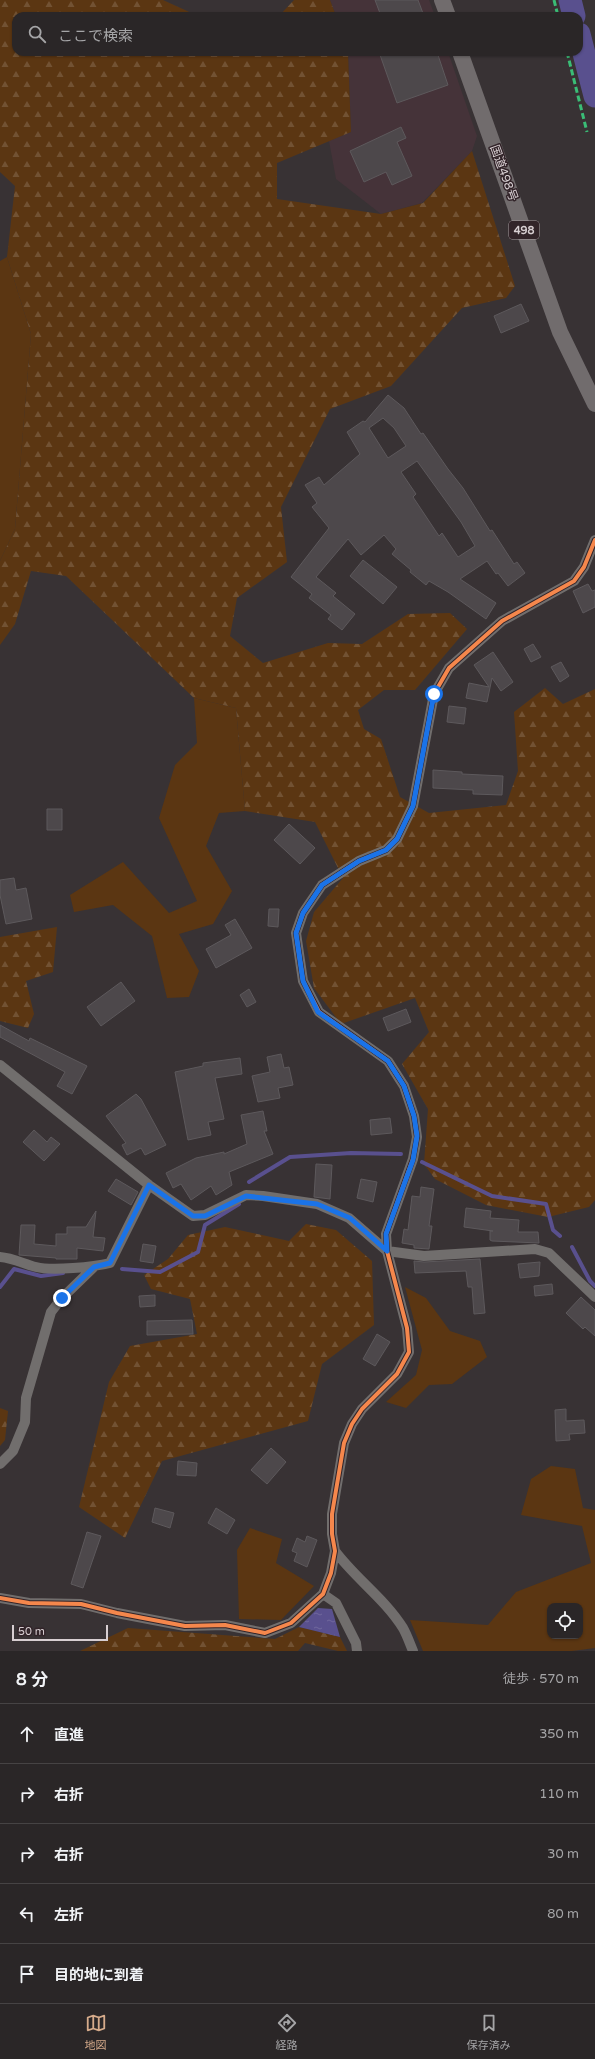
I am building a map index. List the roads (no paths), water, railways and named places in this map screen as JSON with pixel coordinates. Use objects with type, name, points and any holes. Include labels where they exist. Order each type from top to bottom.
[{"type":"highway","points":[[442,0],[446,12]]},
{"type":"highway","name":"国道498号","points":[[461,56],[560,332],[595,404]]},
{"type":"street","points":[[0,1598],[29,1603],[81,1604],[117,1613],[185,1626],[225,1625],[265,1633],[291,1623],[323,1594],[331,1573],[335,1552],[332,1534],[332,1514],[344,1443],[352,1424],[362,1409],[397,1374],[408,1352],[408,1328],[387,1251],[386,1234],[413,1160],[417,1136],[414,1116],[404,1086],[388,1061],[318,1012],[303,981],[296,933],[303,913],[322,885],[359,861],[386,850],[397,839],[413,806],[434,694],[449,668],[502,621],[574,581],[584,567],[595,540]]},
{"type":"street","points":[[0,1065],[149,1185],[193,1216],[205,1216],[246,1196],[317,1204],[350,1218],[387,1251],[424,1256],[535,1249],[549,1253],[595,1297]]},
{"type":"street","points":[[0,1257],[38,1267],[94,1267],[110,1263],[149,1185]]},
{"type":"street","points":[[0,1464],[13,1452],[25,1422],[26,1398],[51,1312],[62,1298],[94,1267]]},
{"type":"street","points":[[335,1552],[349,1570],[389,1609],[404,1629],[413,1651]]},
{"type":"street","points":[[323,1594],[336,1603],[356,1643],[357,1651]]},
{"type":"water","points":[[318,1608],[332,1609],[340,1637],[299,1627]]},
{"type":"waterway","points":[[570,0],[573,12]]},
{"type":"waterway","points":[[583,50],[595,96]]},
{"type":"waterway","points":[[249,1182],[290,1157],[351,1153],[401,1154]]},
{"type":"waterway","points":[[422,1162],[492,1196],[546,1204],[553,1230],[560,1236]]},
{"type":"waterway","points":[[122,1269],[160,1272],[198,1252],[205,1225],[239,1204]]},
{"type":"waterway","points":[[572,1247],[590,1281],[595,1286]]},
{"type":"waterway","points":[[0,1287],[14,1269],[41,1276],[63,1273]]}]
